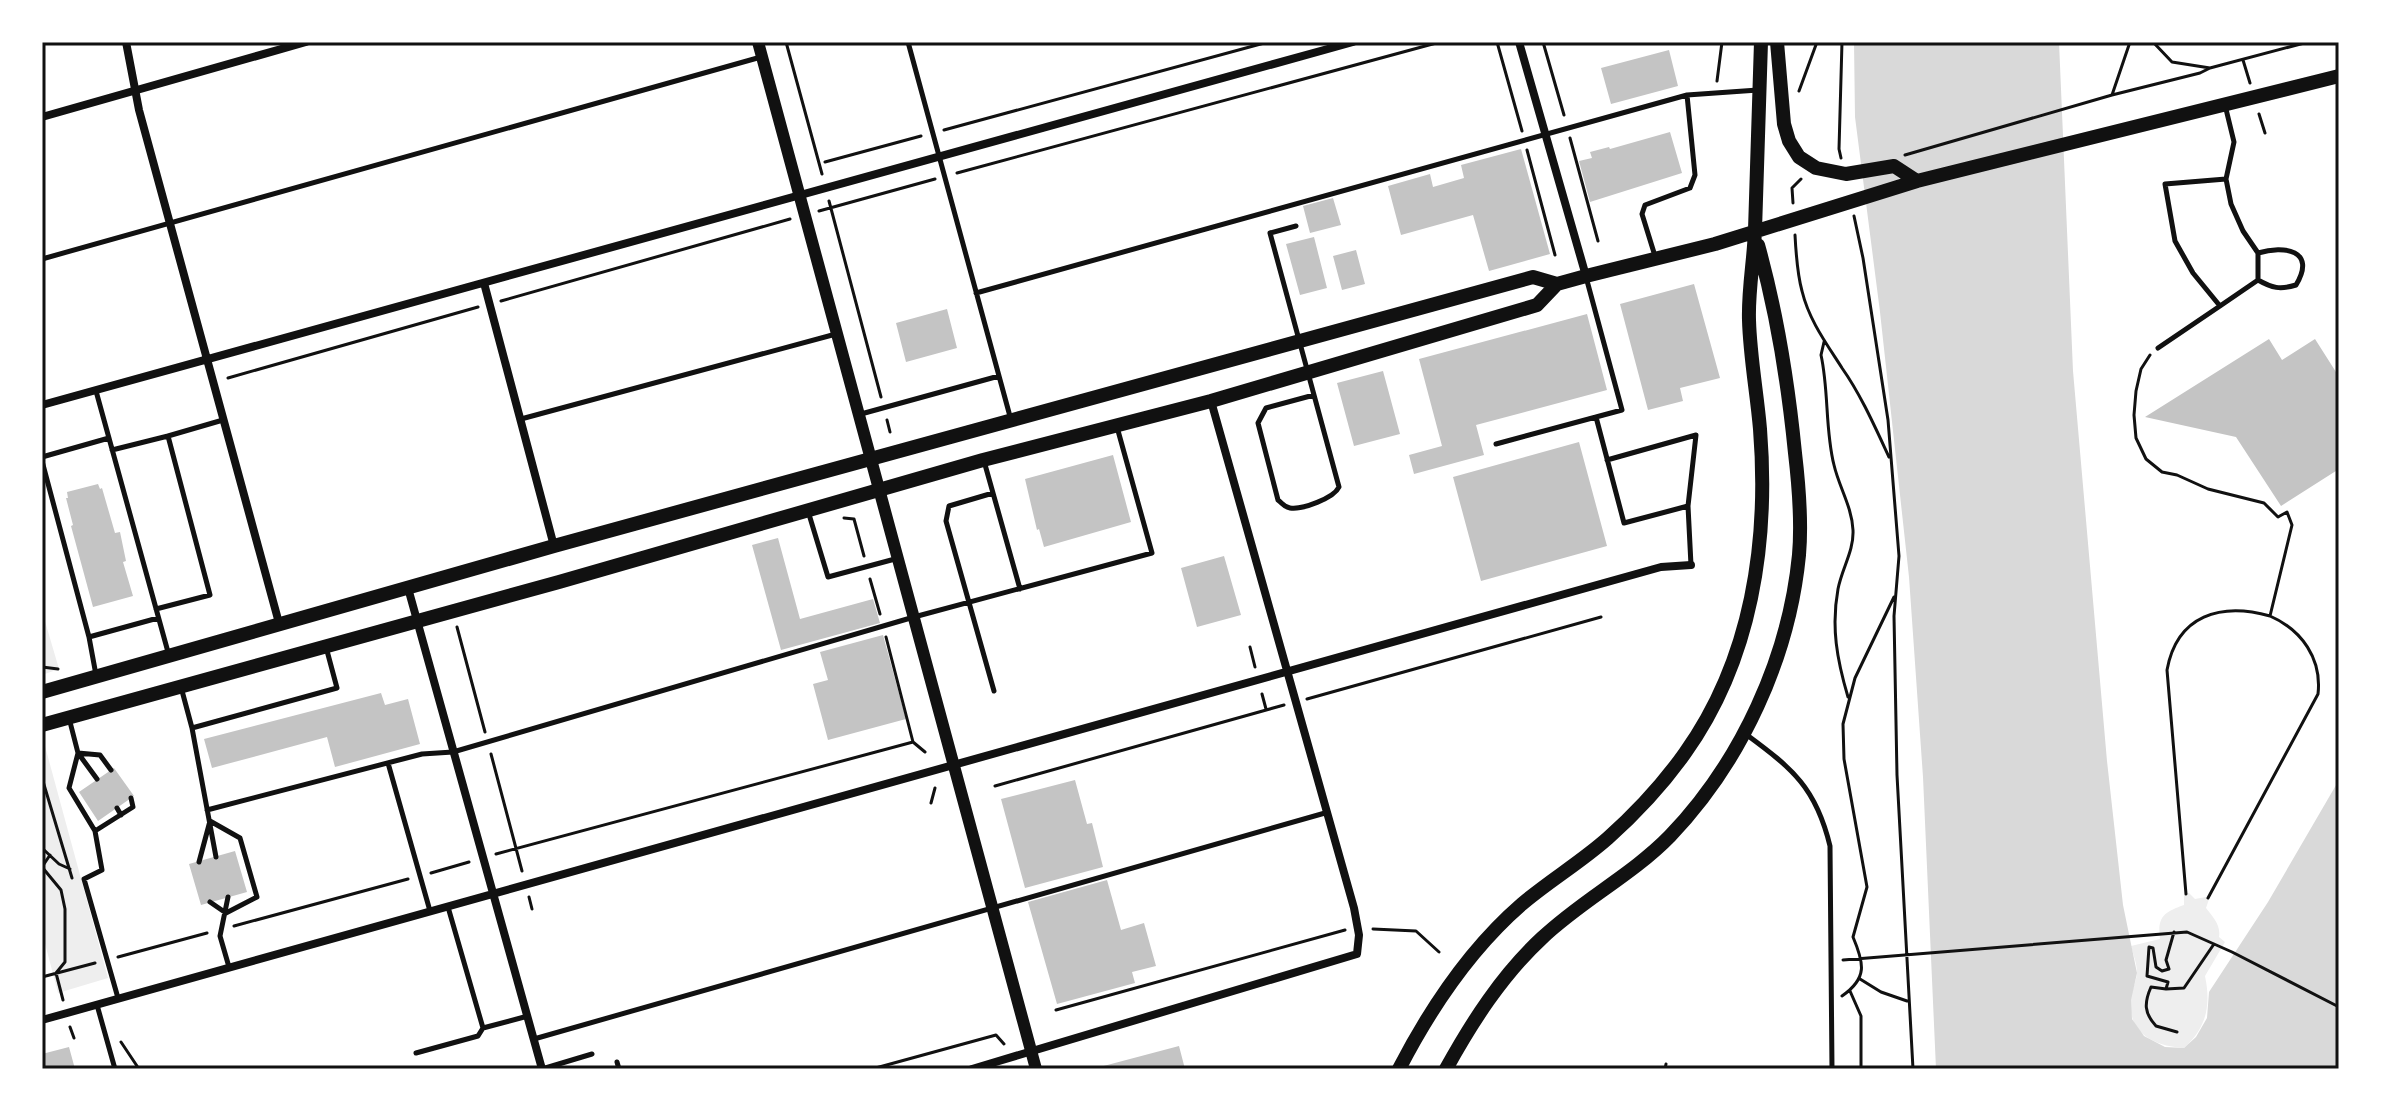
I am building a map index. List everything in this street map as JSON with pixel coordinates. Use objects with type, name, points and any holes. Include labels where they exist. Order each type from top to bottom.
[{"type":"main road","points":[[1399,1069],[1448,987],[1483,945],[1519,906],[1607,838],[1654,792],[1686,752],[1722,693],[1754,590],[1761,511],[1760,432],[1749,320],[1761,42]]},
{"type":"main road","points":[[1777,42],[1784,124],[1789,141],[1799,157],[1813,166],[1857,175],[1894,166],[1917,181]]},
{"type":"main road","points":[[42,725],[417,622],[983,460],[1211,401],[1537,305],[1557,284],[1848,207],[1917,181],[2339,76]]},
{"type":"main road","points":[[1446,1069],[1472,1021],[1542,938],[1669,837],[1698,803],[1744,732],[1769,680],[1789,614],[1799,556],[1801,511],[1776,310],[1755,232]]},
{"type":"main road","points":[[42,692],[554,546],[1533,277],[1557,284]]},
{"type":"street","points":[[126,42],[169,223],[279,623]]},
{"type":"street","points":[[42,117],[306,42]]},
{"type":"street","points":[[758,42],[1036,1069]]},
{"type":"street","points":[[42,405],[1353,42]]},
{"type":"street","points":[[1519,42],[1586,276]]},
{"type":"street","points":[[484,283],[554,546]]},
{"type":"street","points":[[972,1069],[1357,954],[1358,930],[1211,401]]},
{"type":"street","points":[[42,1020],[1661,567],[1691,565]]},
{"type":"street","points":[[408,588],[542,1068]]},
{"type":"lane","points":[[908,42],[1011,421]]},
{"type":"lane","points":[[42,259],[762,56]]},
{"type":"lane","points":[[976,293],[1687,95],[1759,89]]},
{"type":"lane","points":[[1655,258],[1642,214],[1645,205],[1690,188],[1695,175],[1687,95]]},
{"type":"lane","points":[[2225,104],[2234,142],[2226,179],[2237,218],[2258,253],[2258,280]]},
{"type":"lane","points":[[2220,306],[2193,273],[2175,241],[2165,184],[2226,179]]},
{"type":"lane","points":[[1296,226],[1270,233],[1339,487],[1336,494],[1329,498],[1294,508],[1286,507],[1278,500],[1258,423],[1266,408],[1314,395]]},
{"type":"lane","points":[[2258,253],[2276,248],[2292,250],[2301,258],[2304,273],[2296,285],[2285,288],[2272,288],[2258,280]]},
{"type":"lane","points":[[1496,444],[1622,410],[1586,276]]},
{"type":"lane","points":[[2158,348],[2258,280]]},
{"type":"lane","points":[[521,419],[838,334]]},
{"type":"lane","points":[[859,414],[999,376]]},
{"type":"lane","points":[[96,391],[168,656]]},
{"type":"lane","points":[[1596,417],[1624,523],[1688,506]]},
{"type":"lane","points":[[112,450],[223,420]]},
{"type":"lane","points":[[207,810],[422,754],[453,752],[914,617],[1152,553],[1117,425]]},
{"type":"lane","points":[[1607,460],[1696,435],[1688,506],[1691,565]]},
{"type":"lane","points":[[156,609],[210,595],[168,436]]},
{"type":"lane","points":[[96,676],[89,637],[42,459],[109,438]]},
{"type":"lane","points":[[983,460],[1020,589]]},
{"type":"lane","points":[[993,493],[949,506],[946,521],[994,691]]},
{"type":"lane","points":[[808,510],[828,577],[898,558]]},
{"type":"lane","points":[[89,637],[158,618]]},
{"type":"lane","points":[[192,728],[337,688],[326,647]]},
{"type":"lane","points":[[181,686],[216,857]]},
{"type":"lane","points":[[69,717],[78,753],[97,779]]},
{"type":"lane","points":[[1744,732],[1779,758],[1804,783],[1823,815],[1830,846],[1832,1069]]},
{"type":"lane","points":[[78,753],[100,755],[111,770]]},
{"type":"lane","points":[[78,753],[69,788],[95,831],[102,870],[84,879],[118,999]]},
{"type":"lane","points":[[388,763],[430,911]]},
{"type":"lane","points":[[95,831],[133,807],[131,798]]},
{"type":"lane","points":[[117,808],[121,815]]},
{"type":"lane","points":[[534,1039],[1325,813]]},
{"type":"lane","points":[[199,862],[210,821]]},
{"type":"lane","points":[[210,821],[240,838],[257,897],[226,913]]},
{"type":"lane","points":[[228,897],[220,936],[229,967]]},
{"type":"lane","points":[[210,902],[226,913]]},
{"type":"lane","points":[[448,906],[483,1028]]},
{"type":"lane","points":[[97,1005],[115,1069]]},
{"type":"lane","points":[[416,1053],[478,1036],[483,1028],[528,1016]]},
{"type":"lane","points":[[531,1069],[592,1054]]},
{"type":"path","points":[[786,42],[823,178]]},
{"type":"path","points":[[825,162],[1268,42]]},
{"type":"path","points":[[817,211],[1440,42]]},
{"type":"path","points":[[1715,93],[1722,42]]},
{"type":"path","points":[[1797,93],[1804,83],[1817,42]]},
{"type":"path","points":[[1838,169],[1842,42]]},
{"type":"path","points":[[2112,95],[2130,42]]},
{"type":"path","points":[[2153,42],[2172,62],[2210,68]]},
{"type":"path","points":[[1902,155],[2308,42]]},
{"type":"path","points":[[1813,166],[1792,188],[1802,291],[1824,342],[1843,369],[1891,461]]},
{"type":"path","points":[[829,201],[890,432]]},
{"type":"path","points":[[1848,207],[1863,258],[1881,376],[1899,556],[1895,593],[1897,775],[1913,1069]]},
{"type":"path","points":[[228,378],[793,218]]},
{"type":"path","points":[[1824,342],[1821,355],[1833,464],[1853,529],[1850,556],[1839,585],[1834,631],[1836,653],[1848,699]]},
{"type":"path","points":[[2158,348],[2147,358],[2136,391],[2136,438],[2146,459],[2162,472],[2208,489],[2264,503],[2278,517],[2287,512],[2292,525],[2270,616]]},
{"type":"path","points":[[840,517],[854,519],[913,742],[925,752]]},
{"type":"path","points":[[1831,1004],[1850,991],[1860,979],[1863,958],[1853,937],[1867,887],[1844,759],[1843,724],[1855,678],[1895,593]]},
{"type":"path","points":[[2186,894],[2167,670],[2169,656],[2176,640],[2204,616],[2225,611],[2270,616],[2284,623],[2310,648],[2317,668],[2318,694],[2208,898]]},
{"type":"path","points":[[448,625],[456,623],[532,909]]},
{"type":"path","points":[[42,667],[59,669]]},
{"type":"path","points":[[931,803],[935,788]]},
{"type":"path","points":[[42,848],[59,864],[70,869]]},
{"type":"path","points":[[50,855],[42,867],[61,890],[65,909],[65,962],[56,973],[74,1038]]},
{"type":"path","points":[[1056,1010],[1140,989],[1340,930],[1416,931],[1439,952]]},
{"type":"path","points":[[2166,989],[2168,982],[2147,976],[2147,951],[2149,947],[2153,948],[2156,967],[2162,971],[2169,969],[2166,960],[2174,932]]},
{"type":"path","points":[[1831,961],[2187,932],[2339,1007]]},
{"type":"path","points":[[2177,1032],[2156,1026],[2145,1009],[2146,998],[2151,987],[2184,988],[2214,944]]},
{"type":"path","points":[[1860,979],[1892,997],[1908,1001]]},
{"type":"path","points":[[1850,991],[1861,1016],[1861,1069]]},
{"type":"path","points":[[872,1069],[996,1035],[1004,1045]]},
{"type":"shaded area","points":[[1854,42],[2059,42],[2073,371],[2107,761],[2123,905],[2137,973],[2131,1000],[2132,1019],[2144,1036],[2165,1047],[2184,1048],[2196,1037],[2207,1018],[2209,992],[2268,902],[2339,780],[2339,1069],[1936,1069],[1923,777],[1909,577],[1855,117]]},
{"type":"shaded area","points":[[42,611],[59,669],[42,675]]},
{"type":"shaded area","points":[[42,735],[108,978],[58,993],[42,932]]},
{"type":"shaded area","points":[[2189,893],[2195,899],[2209,899],[2206,908],[2218,925],[2219,937],[2225,942],[2205,976],[2207,1006],[2202,1024],[2184,1048],[2153,1040],[2144,1035],[2133,1020],[2131,997],[2137,972],[2131,946],[2160,939],[2163,916],[2184,905],[2184,894]]},
{"type":"building","points":[[1669,50],[1678,86],[1611,104],[1601,68]]},
{"type":"building","points":[[1670,132],[1682,173],[1590,202],[1579,161],[1592,158],[1590,152]]},
{"type":"building","points":[[1521,149],[1550,254],[1489,271],[1473,215],[1401,235],[1388,186],[1430,174],[1433,187],[1464,178],[1461,165]]},
{"type":"building","points":[[1333,198],[1341,225],[1310,233],[1303,206]]},
{"type":"building","points":[[1314,237],[1327,288],[1300,295],[1286,244]]},
{"type":"building","points":[[1356,250],[1365,284],[1342,290],[1333,256]]},
{"type":"building","points":[[1694,284],[1720,378],[1680,388],[1683,401],[1648,410],[1620,304]]},
{"type":"building","points":[[947,309],[957,348],[906,362],[896,323]]},
{"type":"building","points":[[1587,314],[1607,390],[1476,425],[1484,455],[1414,474],[1409,455],[1442,446],[1419,359]]},
{"type":"building","points":[[2269,339],[2282,360],[2315,339],[2336,372],[2339,370],[2339,469],[2281,506],[2236,437],[2145,417]]},
{"type":"building","points":[[1383,371],[1400,434],[1354,446],[1337,383]]},
{"type":"building","points":[[1579,442],[1607,546],[1481,581],[1453,477]]},
{"type":"building","points":[[1113,455],[1131,522],[1044,547],[1025,479]]},
{"type":"building","points":[[98,484],[102,488],[115,533],[120,532],[126,561],[123,562],[133,596],[93,607],[66,498],[67,492]]},
{"type":"building","points":[[778,538],[800,619],[873,599],[880,623],[781,650],[752,545]]},
{"type":"building","points":[[1224,556],[1241,615],[1197,627],[1181,568]]},
{"type":"building","points":[[883,635],[906,719],[828,740],[813,684],[828,680],[820,652]]},
{"type":"building","points":[[381,693],[385,705],[408,699],[420,744],[335,767],[327,737],[212,768],[204,739]]},
{"type":"building","points":[[114,768],[134,796],[98,821],[79,792]]},
{"type":"building","points":[[1075,780],[1087,824],[1092,823],[1103,867],[1025,888],[1001,799]]},
{"type":"building","points":[[235,851],[247,892],[201,905],[189,864]]},
{"type":"building","points":[[1107,880],[1121,930],[1144,923],[1156,966],[1132,972],[1135,983],[1057,1004],[1028,902]]},
{"type":"building","points":[[1179,1046],[1185,1069],[1096,1069],[1096,1068]]},
{"type":"building","points":[[69,1047],[75,1069],[42,1069],[42,1054]]}]
